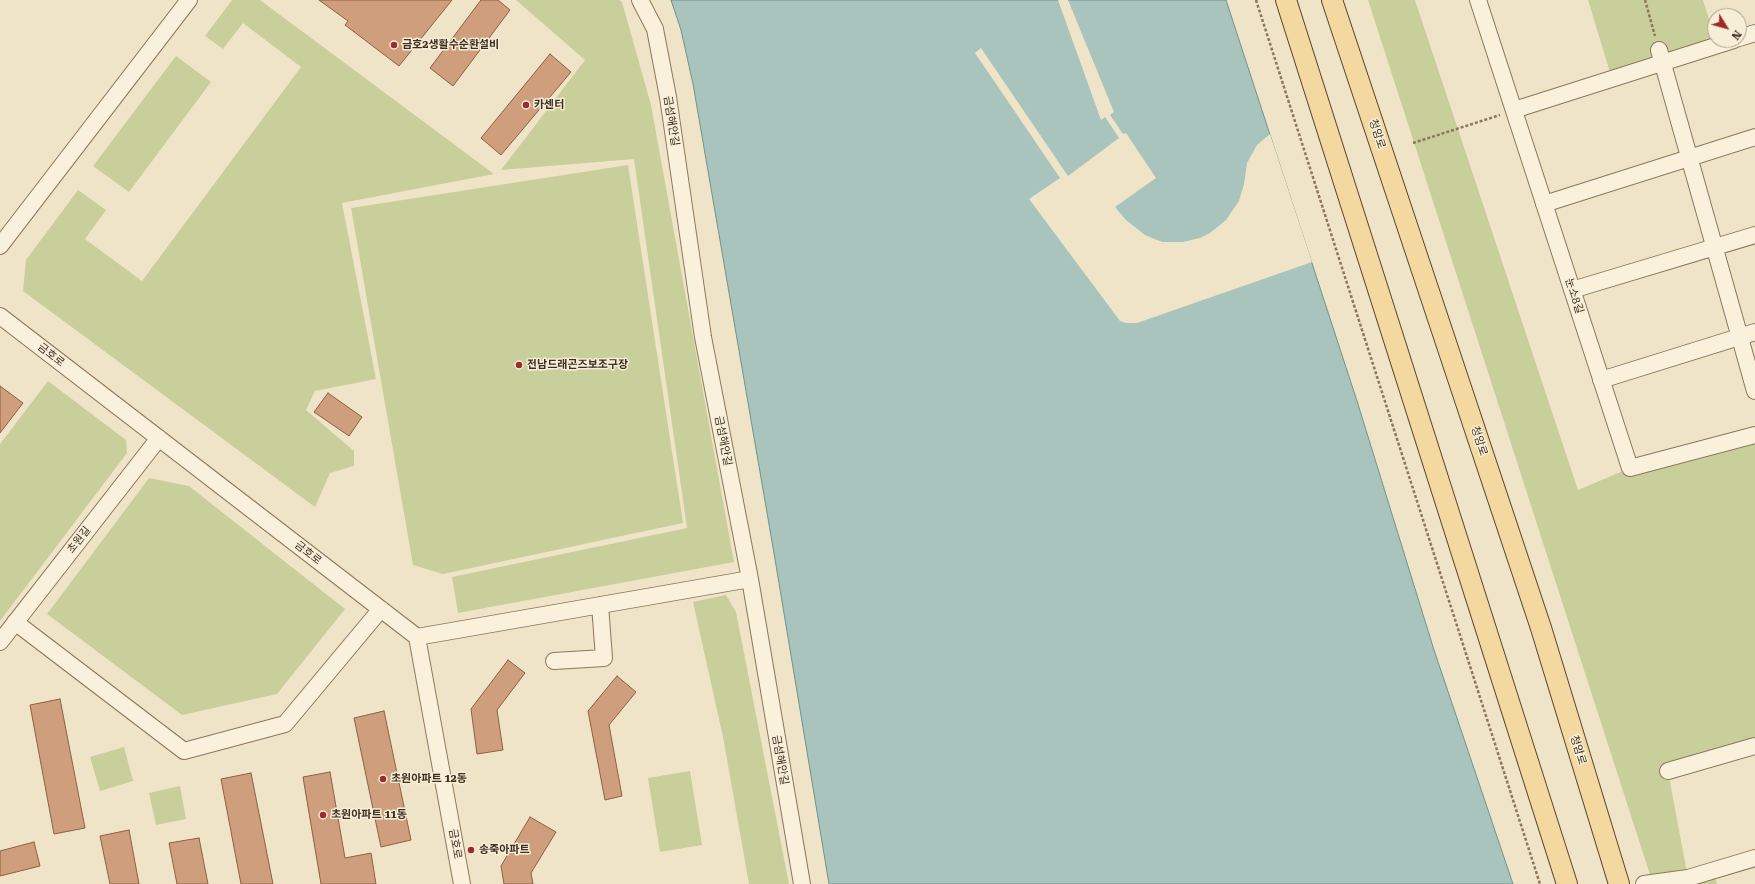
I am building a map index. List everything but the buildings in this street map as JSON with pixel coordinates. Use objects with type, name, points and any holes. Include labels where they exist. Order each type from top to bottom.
[{"type":"main road","points":[[1286,0],[1567,884]]},
{"type":"main road","name":"청암로","points":[[1332,0],[1540,628],[1620,884]]},
{"type":"street","points":[[0,246],[189,0]]},
{"type":"street","name":"금섬해안길","points":[[640,0],[655,29],[668,97],[703,337],[750,579],[802,884]]},
{"type":"street","name":"눈소8길","points":[[1479,0],[1630,468],[1755,435]]},
{"type":"street","points":[[1514,110],[1661,57],[1707,46]]},
{"type":"street","points":[[1661,57],[1755,391]]},
{"type":"street","points":[[1544,204],[1755,137]]},
{"type":"street","points":[[1572,290],[1755,235]]},
{"type":"street","name":"금호로","points":[[0,316],[417,637],[462,884]]},
{"type":"street","points":[[1601,380],[1755,332]]},
{"type":"street","name":"초원길","points":[[0,642],[158,438]]},
{"type":"street","points":[[417,637],[750,579]]},
{"type":"street","points":[[554,661],[604,658],[600,605]]},
{"type":"street","points":[[15,622],[184,751],[285,724],[381,609]]},
{"type":"street","points":[[1668,771],[1755,746]]},
{"type":"street","points":[[1644,884],[1688,878],[1755,858]]},
{"type":"path","points":[[1256,0],[1540,884]]},
{"type":"path","points":[[1645,0],[1661,57]]},
{"type":"path","points":[[1413,143],[1514,110]]},
{"type":"green space","points":[[232,0],[260,0],[494,174],[342,203],[376,379],[315,391],[306,410],[354,451],[354,466],[330,473],[315,507],[23,291],[26,260],[78,190],[106,210],[85,239],[142,281],[301,67],[243,23],[223,49],[205,36]]},
{"type":"green space","points":[[516,0],[619,0],[622,2],[651,105],[734,562],[458,613],[452,577],[687,528],[634,159],[501,170],[585,60]]},
{"type":"green space","points":[[1368,0],[1415,0],[1578,490],[1630,468],[1755,435],[1755,746],[1668,771],[1688,878],[1713,871],[1717,884],[1653,884]]},
{"type":"green space","points":[[1588,0],[1703,0],[1707,13],[1708,48],[1612,79]]},
{"type":"green space","points":[[176,56],[211,82],[129,192],[93,166]]},
{"type":"green space","name":"전남드래곤즈보조구장","points":[[628,165],[683,523],[443,574],[413,565],[351,208]]},
{"type":"green space","points":[[48,381],[126,440],[127,453],[0,621],[0,444]]},
{"type":"green space","points":[[149,478],[189,486],[345,609],[277,694],[182,715],[47,614]]},
{"type":"green space","points":[[726,595],[736,612],[789,884],[749,884],[723,737],[693,602]]},
{"type":"green space","points":[[124,747],[133,781],[100,791],[90,757]]},
{"type":"green space","points":[[690,771],[702,845],[660,852],[648,778]]},
{"type":"green space","points":[[180,786],[186,819],[156,825],[149,793]]},
{"type":"water","points":[[671,0],[1226,0],[1357,401],[1434,650],[1513,884],[829,884],[775,559],[693,84],[681,30]]},
{"type":"pier","points":[[1058,0],[1068,0],[1114,112],[1110,115],[1123,134],[1126,133],[1156,178],[1115,207],[1126,220],[1145,235],[1162,242],[1183,242],[1200,238],[1210,233],[1226,220],[1239,201],[1244,184],[1247,163],[1257,145],[1270,134],[1312,262],[1137,323],[1126,323],[1120,321],[1029,199],[1060,178],[975,53],[981,48],[1068,176],[1119,138],[1105,117],[1101,120]]},
{"type":"place","name":"금호2생활수순환설비","points":[[394,45]]},
{"type":"place","name":"카센터","points":[[526,105]]},
{"type":"place","name":"전남드래곤즈보조구장","points":[[519,365]]},
{"type":"place","name":"초원아파트 12동","points":[[383,779]]},
{"type":"place","name":"초원아파트 11동","points":[[323,815]]},
{"type":"place","name":"송죽아파트","points":[[471,850]]}]
